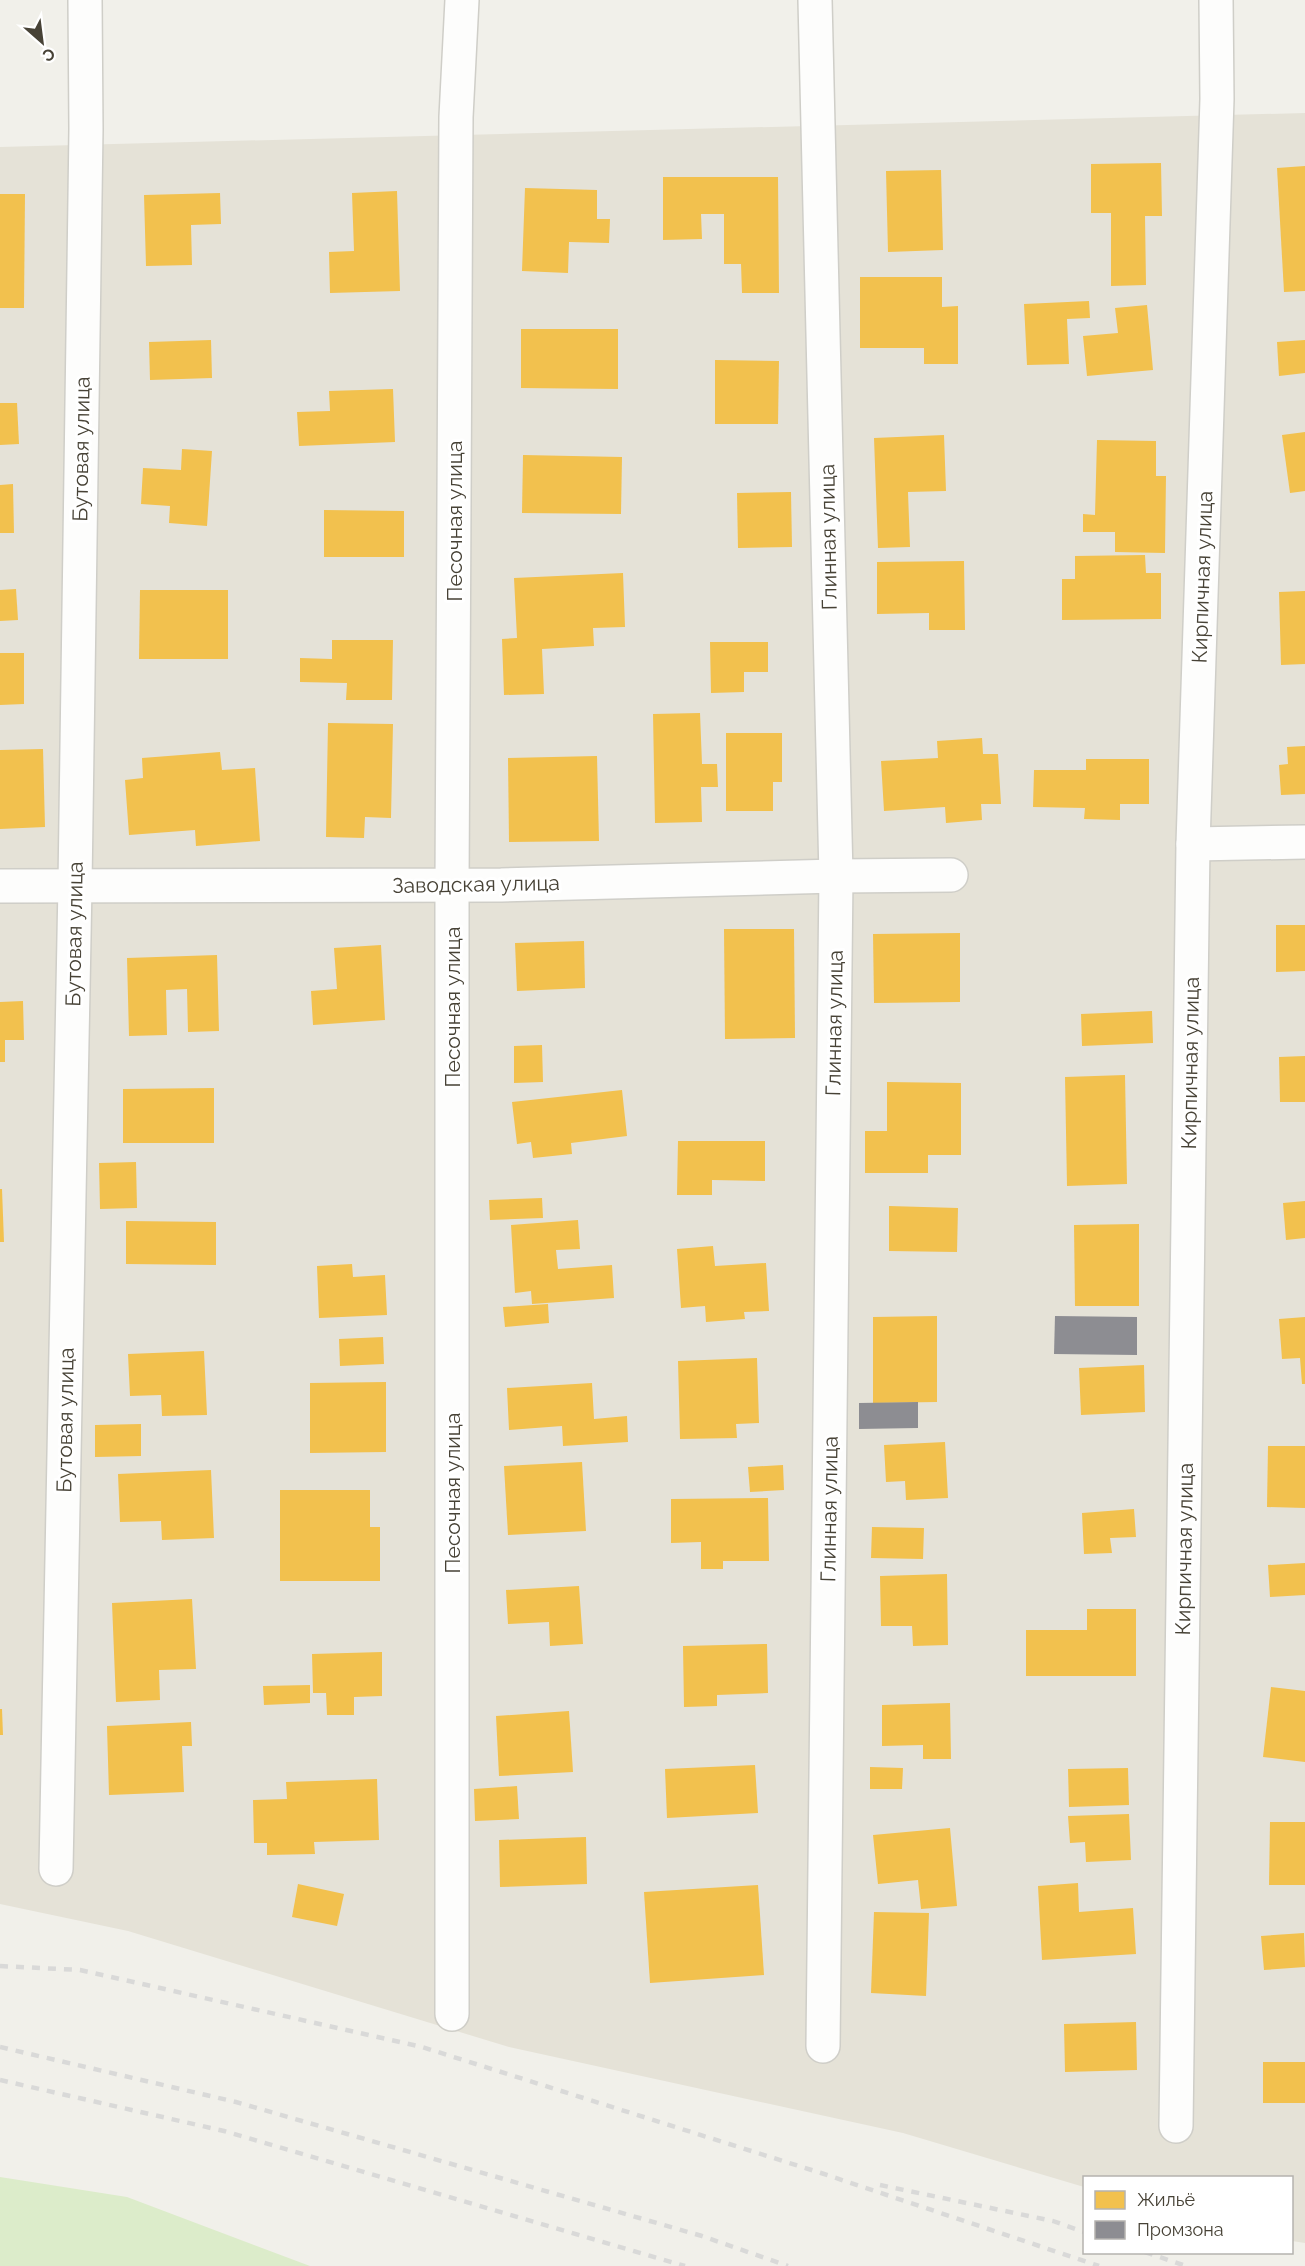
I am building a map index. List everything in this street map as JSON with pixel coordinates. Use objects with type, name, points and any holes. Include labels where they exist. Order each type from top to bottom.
[{"type":"street","name":"Бутовая улица","points":[[56,1869],[75,885],[86,129],[85,0]]},
{"type":"street","name":"Песочная улица","points":[[452,2014],[452,885],[456,129],[462,0]]},
{"type":"street","name":"Глинная улица","points":[[815,0],[836,876],[823,2046]]},
{"type":"street","name":"Кирпичная улица","points":[[1176,2126],[1193,844],[1216,111],[1216,0]]},
{"type":"street","points":[[1193,844],[1305,842]]},
{"type":"street","name":"Заводская улица","points":[[0,886],[452,885],[951,875]]},
{"type":"shaded area","points":[[1305,113],[1305,2243],[1293,2241],[1293,2176],[1083,2176],[1083,2187],[903,2133],[509,2047],[128,1931],[0,1904],[0,147]]},
{"type":"green space","points":[[0,2177],[127,2197],[310,2266],[0,2266]]},
{"type":"building: Жильё","points":[[1161,163],[1162,216],[1145,216],[1146,285],[1111,286],[1111,213],[1091,213],[1091,164]]},
{"type":"building: Жильё","points":[[1305,166],[1305,291],[1284,292],[1277,168]]},
{"type":"building: Жильё","points":[[941,170],[943,250],[888,252],[886,171]]},
{"type":"building: Жильё","points":[[663,177],[778,177],[779,293],[742,293],[741,264],[724,264],[724,214],[701,214],[702,239],[663,240]]},
{"type":"building: Жильё","points":[[525,188],[597,190],[597,219],[610,219],[609,243],[569,242],[568,273],[522,271]]},
{"type":"building: Жильё","points":[[397,191],[400,291],[330,293],[329,252],[354,251],[352,193]]},
{"type":"building: Жильё","points":[[220,193],[221,224],[191,225],[192,265],[146,266],[144,195]]},
{"type":"building: Жильё","points":[[0,194],[25,194],[24,308],[0,308]]},
{"type":"building: Жильё","points":[[860,277],[942,277],[942,307],[958,306],[958,364],[924,364],[924,348],[860,348]]},
{"type":"building: Жильё","points":[[1089,301],[1090,318],[1067,319],[1069,364],[1027,365],[1024,304]]},
{"type":"building: Жильё","points":[[1147,305],[1153,370],[1087,376],[1083,336],[1118,333],[1115,308]]},
{"type":"building: Жильё","points":[[521,329],[618,329],[618,389],[521,388]]},
{"type":"building: Жильё","points":[[211,340],[212,378],[150,380],[149,342]]},
{"type":"building: Жильё","points":[[1305,340],[1305,373],[1279,376],[1277,342]]},
{"type":"building: Жильё","points":[[715,360],[779,361],[778,424],[715,424]]},
{"type":"building: Жильё","points":[[393,389],[395,442],[299,446],[297,412],[330,411],[329,391]]},
{"type":"building: Жильё","points":[[0,403],[17,403],[19,444],[0,445]]},
{"type":"building: Жильё","points":[[1305,432],[1305,491],[1290,493],[1282,435]]},
{"type":"building: Жильё","points":[[944,435],[946,491],[908,492],[910,547],[878,548],[874,438]]},
{"type":"building: Жильё","points":[[1097,440],[1156,441],[1156,476],[1166,476],[1165,553],[1115,552],[1115,532],[1083,532],[1083,514],[1095,515]]},
{"type":"building: Жильё","points":[[182,449],[212,451],[207,526],[169,523],[170,506],[141,504],[143,468],[181,470]]},
{"type":"building: Жильё","points":[[523,455],[622,457],[621,514],[522,513]]},
{"type":"building: Жильё","points":[[13,484],[14,533],[0,533],[0,485]]},
{"type":"building: Жильё","points":[[791,492],[792,547],[738,548],[737,493]]},
{"type":"building: Жильё","points":[[324,510],[404,511],[404,557],[324,557]]},
{"type":"building: Жильё","points":[[1145,555],[1146,573],[1161,573],[1161,619],[1062,620],[1062,579],[1075,579],[1075,556]]},
{"type":"building: Жильё","points":[[964,561],[965,630],[929,630],[929,613],[877,614],[877,562]]},
{"type":"building: Жильё","points":[[623,573],[625,627],[593,628],[594,646],[542,649],[544,694],[504,695],[502,639],[517,638],[514,578]]},
{"type":"building: Жильё","points":[[16,589],[18,620],[0,621],[0,590]]},
{"type":"building: Жильё","points":[[140,590],[228,590],[228,659],[139,659]]},
{"type":"building: Жильё","points":[[1305,591],[1305,664],[1281,665],[1279,592]]},
{"type":"building: Жильё","points":[[332,640],[393,640],[392,700],[346,700],[347,683],[300,682],[300,658],[332,659]]},
{"type":"building: Жильё","points":[[710,642],[768,642],[768,672],[744,672],[744,692],[711,693]]},
{"type":"building: Жильё","points":[[0,653],[24,653],[24,704],[0,705]]},
{"type":"building: Жильё","points":[[700,713],[702,764],[717,764],[718,787],[701,787],[702,822],[655,823],[653,714]]},
{"type":"building: Жильё","points":[[328,723],[393,724],[391,818],[365,817],[364,838],[326,837]]},
{"type":"building: Жильё","points":[[726,733],[782,733],[782,782],[773,782],[773,811],[726,811]]},
{"type":"building: Жильё","points":[[982,738],[983,754],[998,754],[1001,804],[981,804],[982,820],[946,823],[945,807],[884,811],[881,761],[938,758],[937,741]]},
{"type":"building: Жильё","points":[[1305,746],[1305,794],[1281,795],[1279,765],[1288,764],[1287,747]]},
{"type":"building: Жильё","points":[[43,749],[45,827],[0,829],[0,750]]},
{"type":"building: Жильё","points":[[220,752],[222,770],[255,768],[260,841],[196,846],[195,830],[129,835],[125,780],[143,778],[142,758]]},
{"type":"building: Жильё","points":[[597,756],[599,841],[509,842],[508,758]]},
{"type":"building: Жильё","points":[[1086,759],[1149,759],[1149,804],[1120,804],[1120,820],[1084,819],[1085,808],[1033,807],[1034,770],[1086,770]]},
{"type":"building: Жильё","points":[[1276,925],[1305,925],[1305,971],[1276,972]]},
{"type":"building: Жильё","points":[[724,929],[794,929],[795,1038],[725,1039]]},
{"type":"building: Жильё","points":[[960,933],[960,1002],[874,1003],[873,934]]},
{"type":"building: Жильё","points":[[584,941],[585,988],[517,991],[515,943]]},
{"type":"building: Жильё","points":[[381,945],[385,1020],[313,1025],[311,991],[337,989],[334,948]]},
{"type":"building: Жильё","points":[[217,955],[219,1031],[188,1032],[187,989],[166,990],[167,1035],[129,1036],[127,958]]},
{"type":"building: Жильё","points":[[23,1001],[24,1040],[5,1040],[5,1062],[0,1062],[0,1002]]},
{"type":"building: Жильё","points":[[1152,1011],[1153,1043],[1082,1046],[1081,1014]]},
{"type":"building: Жильё","points":[[542,1045],[543,1082],[514,1083],[514,1046]]},
{"type":"building: Жильё","points":[[1305,1056],[1305,1102],[1280,1102],[1279,1057]]},
{"type":"building: Жильё","points":[[1125,1075],[1127,1184],[1067,1186],[1065,1077]]},
{"type":"building: Жильё","points":[[887,1082],[961,1083],[961,1155],[928,1155],[928,1173],[865,1173],[865,1131],[887,1131]]},
{"type":"building: Жильё","points":[[214,1088],[214,1143],[123,1143],[123,1089]]},
{"type":"building: Жильё","points":[[622,1090],[627,1136],[571,1143],[572,1154],[533,1158],[531,1142],[517,1144],[512,1102]]},
{"type":"building: Жильё","points":[[678,1141],[765,1141],[765,1181],[712,1180],[712,1195],[677,1195]]},
{"type":"building: Жильё","points":[[136,1162],[137,1208],[100,1209],[99,1163]]},
{"type":"building: Жильё","points":[[0,1189],[2,1189],[4,1242],[0,1242]]},
{"type":"building: Жильё","points":[[542,1198],[543,1218],[490,1220],[489,1200]]},
{"type":"building: Жильё","points":[[1305,1201],[1305,1238],[1286,1240],[1283,1203]]},
{"type":"building: Жильё","points":[[889,1206],[958,1208],[957,1252],[889,1251]]},
{"type":"building: Жильё","points":[[578,1220],[580,1249],[556,1250],[558,1269],[612,1265],[614,1298],[532,1304],[531,1291],[515,1293],[511,1225]]},
{"type":"building: Жильё","points":[[126,1221],[216,1222],[216,1265],[126,1264]]},
{"type":"building: Жильё","points":[[1139,1224],[1139,1306],[1075,1306],[1074,1225]]},
{"type":"building: Жильё","points":[[713,1246],[715,1266],[766,1263],[769,1311],[744,1312],[745,1319],[706,1322],[705,1306],[681,1308],[677,1249]]},
{"type":"building: Жильё","points":[[352,1264],[353,1277],[385,1275],[387,1315],[319,1318],[317,1266]]},
{"type":"building: Жильё","points":[[548,1304],[549,1323],[505,1327],[503,1307]]},
{"type":"building: Жильё","points":[[937,1316],[937,1402],[873,1403],[873,1317]]},
{"type":"building: Жильё","points":[[1305,1317],[1305,1384],[1302,1384],[1300,1358],[1282,1359],[1279,1319]]},
{"type":"building: Жильё","points":[[383,1337],[384,1364],[340,1366],[339,1339]]},
{"type":"building: Жильё","points":[[204,1351],[207,1415],[162,1416],[161,1395],[130,1396],[128,1354]]},
{"type":"building: Жильё","points":[[757,1358],[759,1423],[736,1424],[737,1438],[680,1439],[678,1361]]},
{"type":"building: Жильё","points":[[1144,1365],[1145,1412],[1081,1415],[1079,1368]]},
{"type":"building: Жильё","points":[[386,1382],[386,1452],[310,1453],[310,1383]]},
{"type":"building: Жильё","points":[[592,1383],[594,1419],[627,1416],[628,1442],[563,1446],[562,1426],[509,1430],[507,1388]]},
{"type":"building: Жильё","points":[[141,1424],[141,1456],[95,1457],[95,1425]]},
{"type":"building: Жильё","points":[[945,1442],[948,1498],[906,1500],[905,1481],[886,1482],[884,1445]]},
{"type":"building: Жильё","points":[[1268,1446],[1305,1446],[1305,1508],[1267,1507]]},
{"type":"building: Жильё","points":[[582,1462],[586,1531],[508,1535],[504,1466]]},
{"type":"building: Жильё","points":[[783,1465],[784,1490],[750,1492],[748,1467]]},
{"type":"building: Жильё","points":[[211,1470],[214,1538],[162,1540],[161,1521],[120,1522],[118,1474]]},
{"type":"building: Жильё","points":[[280,1490],[370,1490],[370,1527],[380,1527],[380,1581],[280,1581]]},
{"type":"building: Жильё","points":[[768,1498],[769,1561],[723,1561],[723,1569],[701,1569],[701,1542],[671,1543],[671,1499]]},
{"type":"building: Жильё","points":[[1134,1509],[1136,1537],[1110,1538],[1112,1553],[1084,1554],[1082,1513]]},
{"type":"building: Жильё","points":[[872,1527],[924,1528],[923,1559],[871,1558]]},
{"type":"building: Жильё","points":[[1305,1563],[1305,1595],[1270,1597],[1268,1565]]},
{"type":"building: Жильё","points":[[947,1574],[948,1645],[913,1646],[912,1626],[881,1626],[880,1576]]},
{"type":"building: Жильё","points":[[579,1586],[583,1644],[550,1646],[549,1622],[508,1624],[506,1590]]},
{"type":"building: Жильё","points":[[192,1599],[196,1669],[159,1670],[160,1700],[116,1702],[112,1603]]},
{"type":"building: Жильё","points":[[1087,1609],[1136,1609],[1136,1676],[1026,1676],[1026,1630],[1087,1630]]},
{"type":"building: Жильё","points":[[767,1644],[768,1693],[717,1695],[717,1706],[684,1707],[683,1646]]},
{"type":"building: Жильё","points":[[382,1652],[382,1696],[354,1697],[354,1715],[327,1715],[326,1693],[313,1693],[312,1654]]},
{"type":"building: Жильё","points":[[310,1685],[310,1703],[264,1705],[263,1686]]},
{"type":"building: Жильё","points":[[1271,1687],[1305,1691],[1305,1762],[1263,1757]]},
{"type":"building: Жильё","points":[[950,1703],[951,1759],[923,1759],[923,1745],[882,1746],[882,1705]]},
{"type":"building: Жильё","points":[[0,1709],[2,1709],[3,1735],[0,1735]]},
{"type":"building: Жильё","points":[[569,1711],[573,1772],[499,1776],[496,1716]]},
{"type":"building: Жильё","points":[[191,1722],[192,1746],[182,1746],[184,1792],[109,1795],[107,1726]]},
{"type":"building: Жильё","points":[[755,1765],[758,1813],[667,1818],[665,1769]]},
{"type":"building: Жильё","points":[[870,1767],[903,1768],[902,1789],[870,1789]]},
{"type":"building: Жильё","points":[[1128,1768],[1129,1805],[1069,1807],[1068,1769]]},
{"type":"building: Жильё","points":[[377,1779],[379,1840],[314,1842],[315,1854],[267,1855],[267,1843],[254,1843],[253,1800],[287,1799],[286,1782]]},
{"type":"building: Жильё","points":[[517,1786],[519,1819],[475,1821],[474,1789]]},
{"type":"building: Жильё","points":[[1129,1814],[1131,1860],[1086,1862],[1085,1842],[1070,1843],[1068,1816]]},
{"type":"building: Жильё","points":[[1270,1822],[1305,1822],[1305,1885],[1269,1885]]},
{"type":"building: Жильё","points":[[950,1828],[957,1906],[921,1909],[918,1880],[878,1884],[873,1835]]},
{"type":"building: Жильё","points":[[586,1837],[587,1884],[500,1887],[499,1840]]},
{"type":"building: Жильё","points":[[1078,1883],[1079,1912],[1133,1908],[1136,1954],[1042,1960],[1038,1886]]},
{"type":"building: Жильё","points":[[298,1884],[344,1894],[337,1926],[292,1917]]},
{"type":"building: Жильё","points":[[758,1885],[764,1975],[650,1983],[644,1892]]},
{"type":"building: Жильё","points":[[874,1912],[929,1913],[926,1996],[871,1993]]},
{"type":"building: Жильё","points":[[1304,1933],[1305,1967],[1264,1970],[1261,1936]]},
{"type":"building: Жильё","points":[[1136,2022],[1137,2070],[1065,2072],[1064,2024]]},
{"type":"building: Жильё","points":[[1263,2062],[1305,2062],[1305,2103],[1263,2103]]},
{"type":"building: Промзона","points":[[1055,1316],[1137,1317],[1137,1355],[1054,1354]]},
{"type":"building: Промзона","points":[[918,1402],[918,1428],[859,1429],[859,1403]]},
{"type":"railway","points":[[0,1966],[80,1970],[422,2047],[821,2173],[1099,2266]]},
{"type":"railway","points":[[0,2047],[236,2102],[702,2236],[788,2266]]},
{"type":"railway","points":[[0,2080],[224,2131],[685,2266]]},
{"type":"railway","points":[[880,2185],[1053,2221],[1083,2232]]},
{"type":"railway","points":[[1151,2254],[1186,2266]]}]
